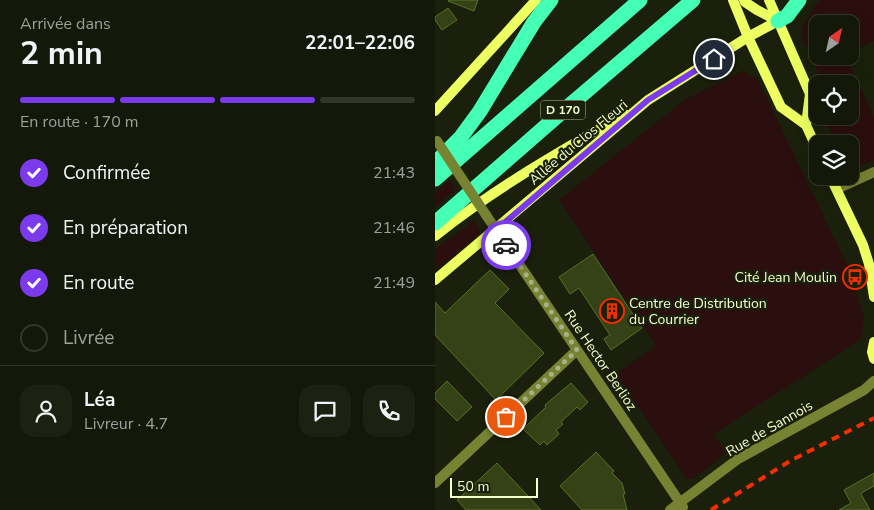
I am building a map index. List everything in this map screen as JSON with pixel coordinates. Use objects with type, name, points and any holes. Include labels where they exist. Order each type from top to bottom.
[{"type":"highway","points":[[435,163],[461,137],[480,111],[530,29],[551,0]]},
{"type":"highway","name":"D 170","points":[[435,179],[640,0]]},
{"type":"highway","name":"D 170","points":[[435,223],[693,0]]},
{"type":"highway","points":[[778,21],[787,16],[799,0]]},
{"type":"street","points":[[435,111],[535,0]]},
{"type":"street","points":[[733,0],[781,107],[806,125],[811,135]]},
{"type":"street","points":[[744,0],[757,10],[778,21]]},
{"type":"street","points":[[769,0],[810,94],[806,125]]},
{"type":"street","name":"Allée du Clos Fleuri","points":[[435,280],[648,100],[748,37],[778,21]]},
{"type":"street","points":[[435,236],[458,217],[547,160],[648,100]]},
{"type":"street","points":[[436,140],[496,230]]},
{"type":"street","points":[[837,189],[874,172]]},
{"type":"street","points":[[835,185],[863,245],[869,264],[874,295]]},
{"type":"street","name":"Rue Hector Berlioz","points":[[496,230],[681,504]]},
{"type":"street","points":[[874,342],[872,352],[874,359]]},
{"type":"street","points":[[435,483],[577,350]]},
{"type":"street","name":"Rue de Sannois","points":[[670,510],[681,504],[738,459],[864,390],[874,381]]},
{"type":"shaded area","points":[[819,0],[874,0],[874,41],[859,48],[859,15],[810,15]]},
{"type":"shaded area","points":[[809,16],[809,53],[801,35],[802,27]]},
{"type":"shaded area","points":[[814,65],[850,65],[855,75],[819,75]]},
{"type":"shaded area","points":[[743,71],[758,80],[852,275],[864,318],[861,339],[714,434],[726,453],[693,479],[687,479],[616,374],[656,346],[559,200],[686,99]]},
{"type":"shaded area","points":[[859,84],[874,117],[874,160],[859,167],[859,135],[832,135],[828,125],[859,125]]},
{"type":"shaded area","points":[[450,180],[456,189],[435,208],[435,193]]},
{"type":"shaded area","points":[[475,220],[480,234],[435,271],[435,249]]},
{"type":"building","points":[[449,0],[478,0],[474,11]]},
{"type":"building","points":[[448,8],[457,20],[442,30],[435,17]]},
{"type":"building","name":"Centre de Distribution du Courrier","points":[[593,254],[642,328],[611,350],[604,339],[610,335],[579,288],[570,294],[559,277]]},
{"type":"building","points":[[490,270],[509,289],[495,303],[544,353],[496,400],[435,335],[435,302],[445,313]]},
{"type":"building","points":[[447,381],[472,407],[457,421],[435,399],[435,393]]},
{"type":"building","points":[[571,383],[588,402],[580,410],[577,407],[561,422],[563,424],[556,430],[559,434],[547,445],[544,441],[540,445],[523,429],[546,407],[545,405]]},
{"type":"building","points":[[596,452],[614,471],[612,473],[622,483],[627,510],[582,510],[560,486]]},
{"type":"building","points":[[497,463],[541,510],[466,510],[457,500]]},
{"type":"building","points":[[874,473],[874,486],[861,494],[870,510],[839,510],[851,503],[844,490]]},
{"type":"railway","points":[[711,510],[790,461],[874,418]]},
{"type":"way so far","points":[[506,245],[577,350],[506,417]]},
{"type":"place","name":"Cité Jean Moulin","points":[[855,277]]},
{"type":"place","name":"Centre de Distribution du Courrier","points":[[612,311]]},
{"type":"route","points":[[506,245],[496,230],[648,100],[714,59]]}]
